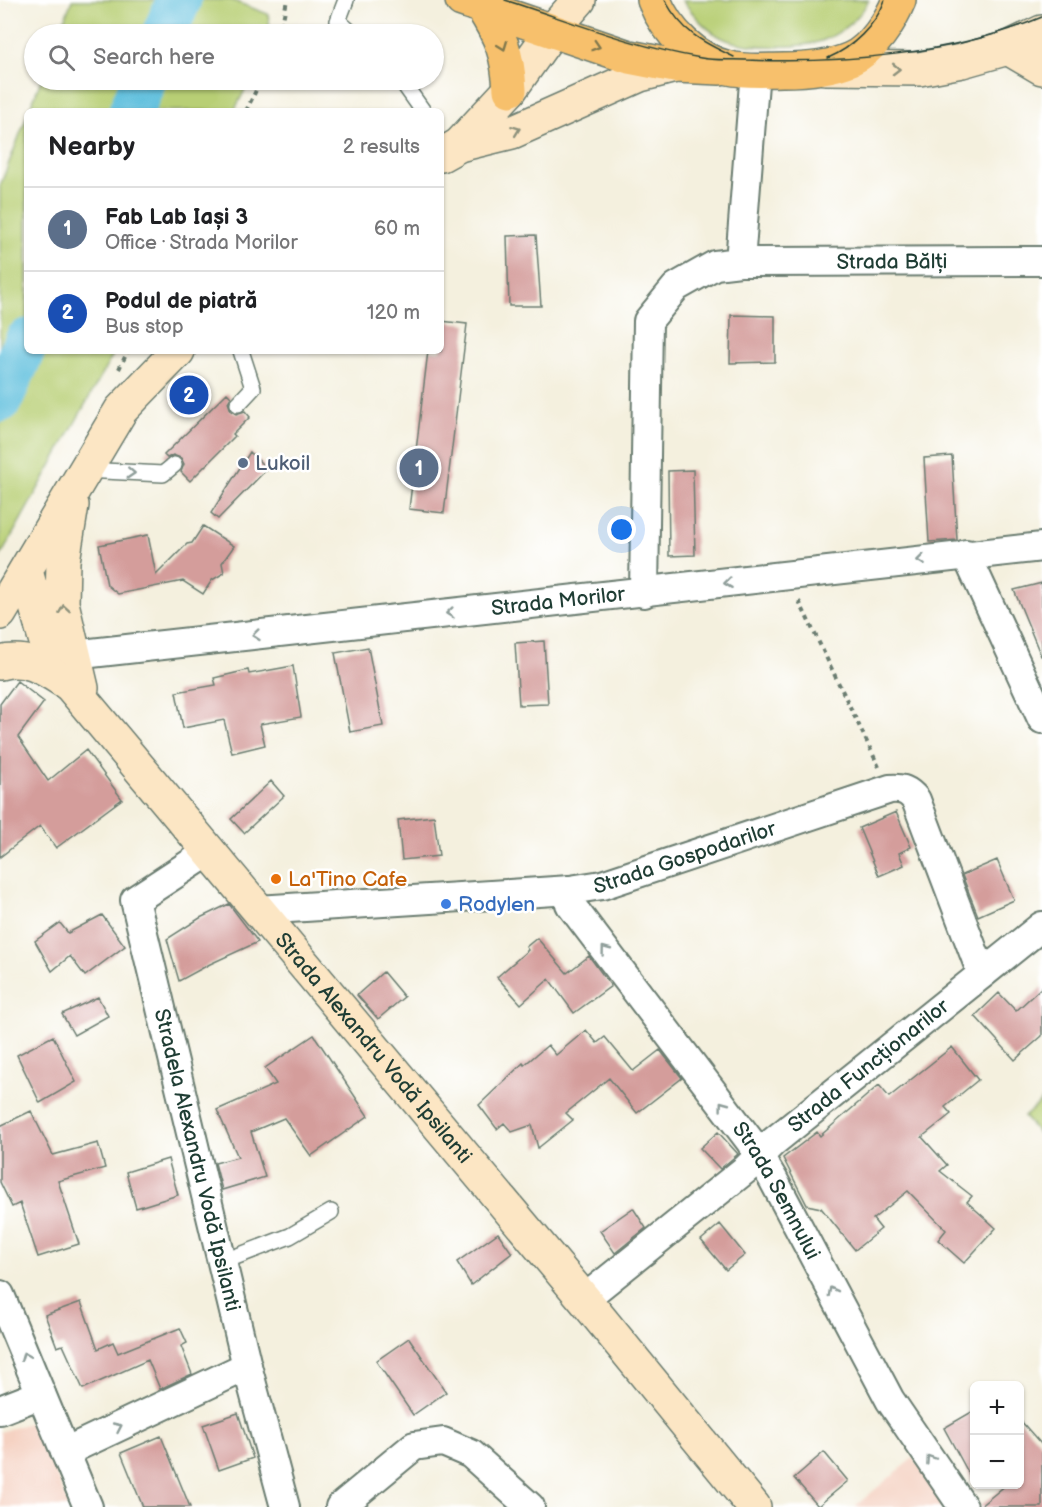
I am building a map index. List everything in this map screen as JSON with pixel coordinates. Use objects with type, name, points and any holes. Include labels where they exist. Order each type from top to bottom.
[{"type":"main road","points":[[654,0],[670,27],[687,47],[709,61],[742,69]]},
{"type":"main road","points":[[472,3],[629,57],[675,66],[742,69],[817,68],[851,59],[868,46],[887,25],[899,0]]},
{"type":"main road","points":[[472,3],[502,42],[509,63],[510,90]]},
{"type":"street","points":[[447,148],[510,90],[552,31],[579,0]]},
{"type":"street","points":[[817,68],[919,69],[962,61],[1008,48],[1042,32]]},
{"type":"street","points":[[1008,48],[1042,68]]},
{"type":"street","points":[[447,148],[513,132],[640,75],[675,66]]},
{"type":"street","points":[[740,262],[742,69]]},
{"type":"street","name":"Strada Bălți","points":[[644,593],[648,321],[676,287],[715,265],[740,262],[1042,261]]},
{"type":"street","points":[[0,613],[121,410],[175,354]]},
{"type":"street","points":[[76,682],[62,603],[63,561],[79,478]]},
{"type":"street","name":"Strada Morilor","points":[[76,682],[644,593],[1042,547]]},
{"type":"street","points":[[966,554],[1042,719]]},
{"type":"street","name":"Strada Alexandru Vodă Ipsilanti","points":[[26,571],[51,660],[76,682],[258,910],[584,1299],[754,1507]]},
{"type":"street","points":[[0,663],[11,661],[38,665],[76,682]]},
{"type":"street","points":[[890,789],[901,788],[910,792],[916,800],[982,974]]},
{"type":"street","name":"Strada Gospodarilor","points":[[258,910],[570,890],[602,885],[890,789]]},
{"type":"street","name":"Stradela Alexandru Vodă Ipsilanti","points":[[210,851],[135,900],[247,1366],[285,1507]]},
{"type":"street","name":"Strada Semnului","points":[[570,890],[570,904],[760,1156],[890,1401],[963,1507]]},
{"type":"street","name":"Strada Funcționarilor","points":[[584,1299],[1042,926]]},
{"type":"street","points":[[0,1295],[88,1507]]},
{"type":"street","points":[[65,1452],[247,1366]]},
{"type":"street","points":[[0,1410],[41,1394]]},
{"type":"street","points":[[340,1507],[414,1446],[443,1442],[471,1454],[530,1507]]},
{"type":"lane","points":[[341,24],[338,21],[346,0]]},
{"type":"lane","points":[[408,90],[421,108]]},
{"type":"lane","points":[[238,404],[253,388],[242,354]]},
{"type":"lane","points":[[79,478],[164,474],[174,465]]},
{"type":"lane","points":[[222,1262],[290,1236],[331,1212]]},
{"type":"path","points":[[282,24],[286,0]]},
{"type":"path","points":[[247,108],[256,90]]},
{"type":"path","points":[[787,576],[890,789]]},
{"type":"shaded area","points":[[29,1423],[36,1426],[69,1507],[0,1507],[0,1432]]},
{"type":"shaded area","points":[[913,1458],[948,1507],[854,1507]]},
{"type":"green space","points":[[72,0],[231,0],[268,14],[270,24],[63,24]]},
{"type":"green space","points":[[682,0],[869,0],[856,18],[844,29],[824,40],[803,45],[776,46],[748,45],[720,37],[702,23]]},
{"type":"green space","points":[[37,90],[245,90],[236,108],[30,108]]},
{"type":"green space","points":[[24,124],[24,354],[113,354],[0,557],[0,186]]},
{"type":"green space","points":[[1042,1101],[1042,1137],[1024,1117]]},
{"type":"building","points":[[536,235],[541,306],[509,306],[507,236]]},
{"type":"building","points":[[731,315],[775,316],[775,362],[730,363]]},
{"type":"building","points":[[444,321],[467,324],[444,513],[409,509],[428,354],[444,354]]},
{"type":"building","points":[[227,393],[231,397],[228,402],[231,411],[236,414],[245,411],[250,417],[233,434],[235,436],[190,481],[181,472],[184,464],[181,458],[173,455],[167,458],[164,455]]},
{"type":"building","points":[[250,452],[267,469],[218,519],[211,513]]},
{"type":"building","points":[[952,456],[957,540],[929,542],[924,458]]},
{"type":"building","points":[[693,470],[695,555],[669,556],[668,471]]},
{"type":"building","points":[[203,526],[234,546],[222,563],[224,573],[212,580],[203,594],[183,581],[118,594],[107,585],[99,545],[148,535],[156,575],[187,544],[192,543]]},
{"type":"building","points":[[1042,583],[1042,656],[1041,656],[1014,590]]},
{"type":"building","points":[[544,641],[548,704],[519,705],[515,643]]},
{"type":"building","points":[[368,647],[383,726],[350,732],[335,653]]},
{"type":"building","points":[[293,666],[301,717],[260,724],[265,745],[232,753],[224,720],[183,728],[176,692],[216,685],[214,678],[248,670],[249,674]]},
{"type":"building","points":[[17,681],[44,702],[18,737],[48,781],[86,750],[122,799],[56,848],[40,826],[0,857],[0,704]]},
{"type":"building","points":[[271,781],[284,796],[244,833],[231,819]]},
{"type":"building","points":[[896,812],[911,847],[899,853],[904,865],[879,876],[859,828]]},
{"type":"building","points":[[434,816],[439,856],[402,860],[398,820]]},
{"type":"building","points":[[997,860],[1014,900],[978,916],[962,875]]},
{"type":"building","points":[[229,904],[258,942],[179,981],[167,939],[200,918]]},
{"type":"building","points":[[102,915],[125,946],[85,976],[70,956],[52,971],[35,941],[60,923],[68,933]]},
{"type":"building","points":[[537,938],[567,973],[589,956],[611,986],[574,1013],[549,979],[521,1004],[497,977],[528,950],[526,947]]},
{"type":"building","points":[[383,972],[404,997],[378,1019],[357,995]]},
{"type":"building","points":[[1042,987],[1042,1036],[1015,1060],[975,1016],[999,993],[1016,1011]]},
{"type":"building","points":[[98,997],[108,1016],[74,1035],[62,1014]]},
{"type":"building","points":[[586,1030],[597,1043],[605,1037],[633,1071],[660,1050],[682,1078],[637,1113],[609,1078],[566,1113],[573,1120],[538,1148],[532,1125],[512,1132],[504,1123],[497,1129],[479,1105],[523,1063],[524,1065],[548,1045],[556,1055]]},
{"type":"building","points":[[314,1035],[368,1116],[311,1156],[284,1118],[251,1132],[265,1177],[222,1190],[215,1163],[238,1157],[217,1110],[276,1084],[265,1068]]},
{"type":"building","points":[[53,1036],[76,1082],[40,1103],[17,1055]]},
{"type":"building","points":[[952,1047],[978,1080],[945,1107],[951,1114],[922,1137],[947,1165],[940,1171],[972,1196],[967,1202],[996,1228],[964,1263],[938,1240],[946,1230],[908,1191],[873,1219],[881,1229],[855,1250],[821,1208],[807,1205],[783,1158],[817,1132],[820,1136],[879,1085],[889,1097]]},
{"type":"building","points":[[31,1111],[53,1155],[98,1143],[105,1168],[58,1181],[79,1244],[38,1257],[20,1203],[12,1207],[0,1182],[0,1126]]},
{"type":"building","points":[[718,1132],[738,1154],[720,1169],[700,1148]]},
{"type":"building","points":[[168,1159],[178,1195],[136,1208],[126,1172]]},
{"type":"building","points":[[633,1208],[646,1228],[615,1253],[600,1231]]},
{"type":"building","points":[[720,1224],[745,1255],[726,1270],[701,1240]]},
{"type":"building","points":[[498,1233],[512,1253],[471,1285],[457,1262]]},
{"type":"building","points":[[81,1302],[98,1349],[113,1342],[118,1353],[180,1328],[187,1343],[181,1346],[192,1374],[160,1389],[148,1360],[83,1389],[63,1345],[57,1347],[45,1315]]},
{"type":"building","points":[[409,1338],[446,1392],[413,1415],[376,1361]]},
{"type":"building","points":[[238,1413],[253,1458],[219,1470],[203,1425]]},
{"type":"building","points":[[970,1413],[970,1476],[944,1428]]},
{"type":"building","points":[[1024,1425],[1042,1445],[1042,1507],[979,1507],[1001,1489],[1024,1489]]},
{"type":"building","points":[[161,1436],[190,1507],[143,1507],[121,1453]]},
{"type":"building","points":[[824,1452],[848,1481],[818,1506],[794,1478]]},
{"type":"waterway","points":[[168,24],[179,0]]},
{"type":"waterway","points":[[132,108],[140,90]]},
{"type":"waterway","points":[[0,400],[24,348]]},
{"type":"tram line","points":[[505,0],[651,47],[718,60],[820,60],[897,54],[973,40],[1042,17]]},
{"type":"tram line","points":[[665,0],[678,20],[694,35],[734,57]]},
{"type":"tram line","points":[[828,58],[846,48],[862,35],[876,18],[885,0]]},
{"type":"place","name":"Podul de piatră","points":[[189,395]]},
{"type":"place","name":"Lukoil","points":[[243,463]]},
{"type":"place","name":"Fab Lab Iași 3","points":[[419,468]]},
{"type":"place","name":"La'Tino Cafe","points":[[276,879]]},
{"type":"place","name":"Rodylen","points":[[446,904]]}]
